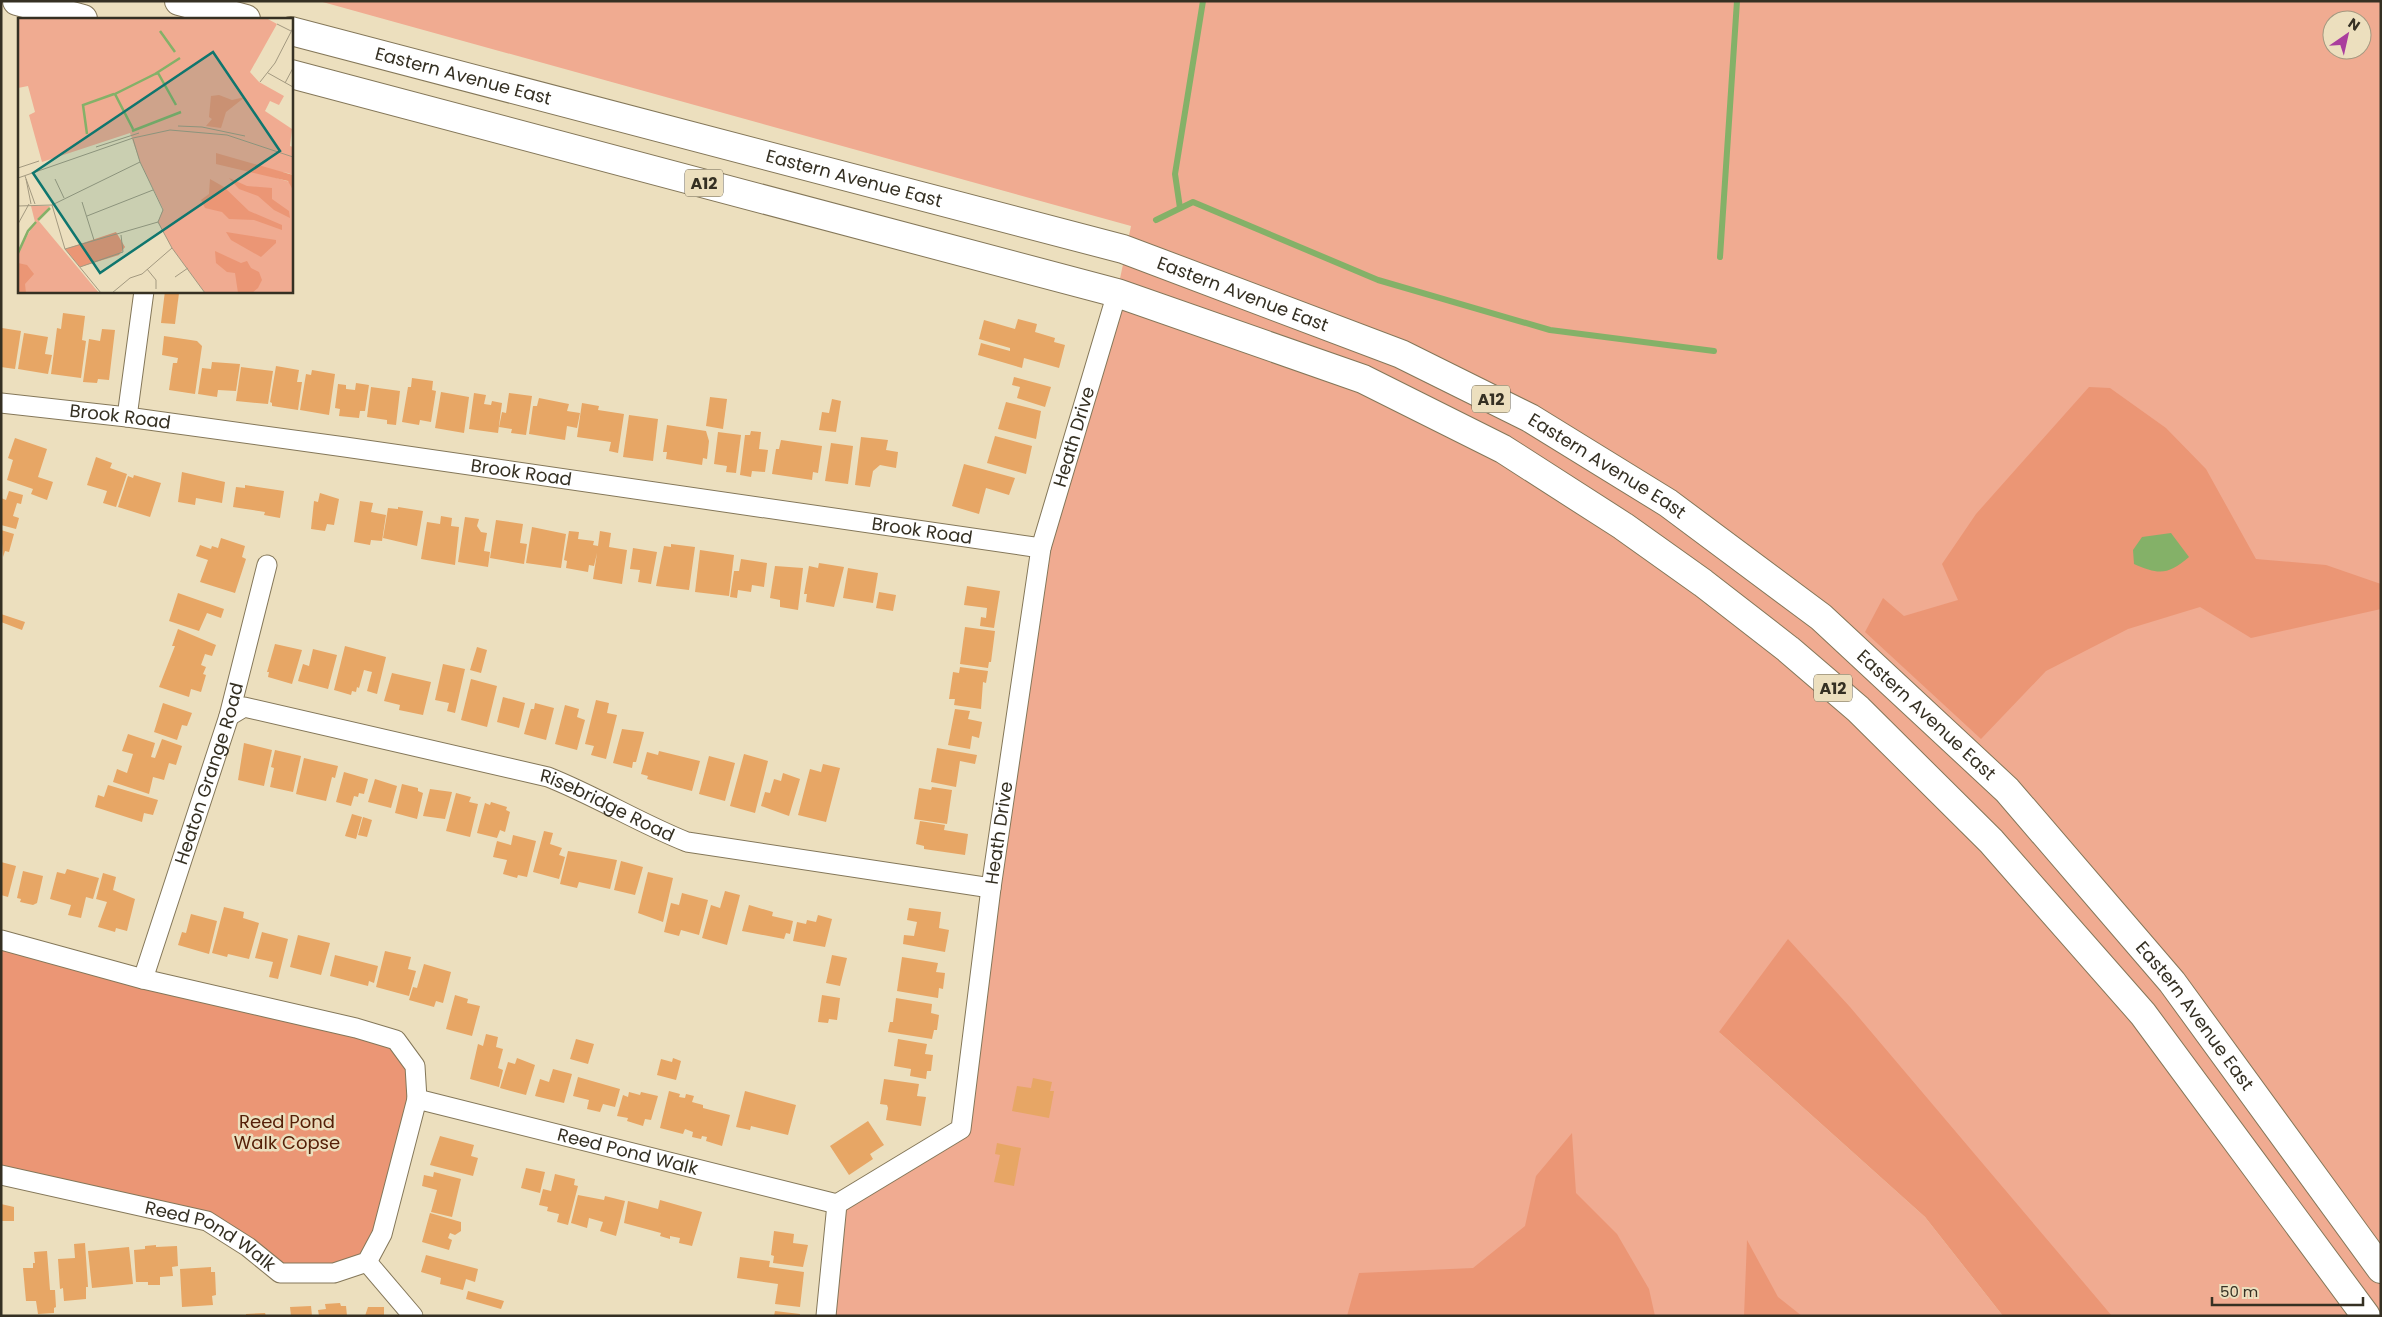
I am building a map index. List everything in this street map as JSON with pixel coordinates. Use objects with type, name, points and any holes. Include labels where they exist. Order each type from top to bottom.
[{"type":"highway","points":[[17,1],[79,18]]},
{"type":"highway","points":[[180,1],[242,18]]},
{"type":"highway","name":"Eastern Avenue East","points":[[292,30],[1123,248],[1401,354],[1530,418],[1668,503],[1821,616],[2007,790],[2172,982],[2381,1269]]},
{"type":"highway","name":"A12","points":[[292,74],[1117,292],[1363,379],[1503,449],[1623,526],[1703,582],[1788,649],[1858,710],[1991,841],[2125,991],[2366,1316]]},
{"type":"street","points":[[127,417],[144,292]]},
{"type":"street","name":"Heath Drive","points":[[837,1204],[961,1130],[991,888],[1041,548],[1117,292]]},
{"type":"street","name":"Brook Road","points":[[1,404],[127,417],[1041,548]]},
{"type":"street","name":"Heaton Grange Road","points":[[143,979],[229,716],[267,565]]},
{"type":"street","name":"Risebridge Road","points":[[229,716],[244,707],[548,777],[576,788],[647,826],[687,842],[991,888]]},
{"type":"street","points":[[1,940],[143,979],[356,1028],[396,1040],[415,1066],[417,1099],[382,1234],[367,1262],[413,1316]]},
{"type":"street","name":"Reed Pond Walk","points":[[417,1099],[837,1204]]},
{"type":"street","name":"Reed Pond Walk","points":[[1,1175],[207,1221],[248,1247],[280,1273],[334,1272],[367,1262]]},
{"type":"street","points":[[826,1316],[837,1204]]},
{"type":"shaded area","points":[[319,1],[2381,1],[2381,1316],[2110,1316],[1719,1032],[1925,1217],[2003,1316],[826,1316],[837,1204],[961,1129],[1041,548],[1117,293],[1131,226]]},
{"type":"shaded area","points":[[2171,533],[2189,557],[2182,563],[2163,571],[2150,570],[2134,564],[2133,550],[2142,537]]},
{"type":"green space","points":[[2089,387],[2110,388],[2166,428],[2206,469],[2256,559],[2326,565],[2381,584],[2381,609],[2251,638],[2200,607],[2128,629],[2046,671],[1981,739],[1865,632],[1883,598],[1904,616],[1958,600],[1942,564],[1976,514]]},
{"type":"green space","points":[[1788,939],[1850,1007],[2112,1316],[2003,1316],[1925,1217],[1719,1032]]},
{"type":"green space","name":"Reed Pond Walk Copse","points":[[1,940],[396,1040],[417,1099],[367,1262],[280,1273],[207,1221],[1,1175]]},
{"type":"green space","points":[[1572,1133],[1576,1193],[1617,1234],[1649,1289],[1655,1316],[1347,1316],[1359,1273],[1473,1268],[1525,1226],[1536,1176]]},
{"type":"green space","points":[[1747,1240],[1778,1297],[1802,1316],[1744,1316]]},
{"type":"building","points":[[165,292],[179,293],[175,324],[161,323]]},
{"type":"building","points":[[63,313],[85,316],[82,340],[86,341],[81,378],[51,374],[57,328],[61,329]]},
{"type":"building","points":[[1018,319],[1037,324],[1035,332],[1055,338],[1054,342],[1065,345],[1059,368],[1024,358],[1022,368],[978,355],[981,343],[1010,351],[1010,348],[979,339],[984,320],[1015,329]]},
{"type":"building","points":[[2,328],[21,331],[15,369],[1,367]]},
{"type":"building","points":[[102,329],[115,330],[109,380],[98,379],[97,383],[83,382],[89,339],[100,341]]},
{"type":"building","points":[[24,333],[48,337],[45,354],[52,355],[48,374],[18,369]]},
{"type":"building","points":[[164,336],[197,341],[202,346],[195,394],[169,390],[173,363],[177,363],[178,358],[162,355]]},
{"type":"building","points":[[212,362],[240,364],[236,391],[218,390],[217,397],[198,394],[202,368],[211,369]]},
{"type":"building","points":[[276,366],[299,370],[297,382],[302,382],[298,410],[272,406],[270,402]]},
{"type":"building","points":[[241,367],[273,371],[268,404],[236,401]]},
{"type":"building","points":[[312,370],[335,374],[329,415],[300,410],[306,374],[311,375]]},
{"type":"building","points":[[1014,377],[1051,387],[1045,407],[1017,398],[1020,387],[1012,385]]},
{"type":"building","points":[[412,378],[433,381],[432,390],[436,391],[431,422],[420,420],[419,425],[402,422],[408,387],[411,387]]},
{"type":"building","points":[[356,383],[369,385],[365,411],[360,411],[359,418],[339,416],[340,409],[335,408],[338,384],[346,385],[346,389],[355,390]]},
{"type":"building","points":[[371,387],[400,391],[396,425],[387,424],[387,420],[367,417]]},
{"type":"building","points":[[441,392],[469,397],[464,433],[435,428]]},
{"type":"building","points":[[474,393],[486,395],[484,404],[491,405],[492,401],[502,403],[498,433],[469,429]]},
{"type":"building","points":[[509,393],[532,396],[526,435],[511,433],[512,429],[499,427],[502,412],[506,413]]},
{"type":"building","points":[[710,397],[727,399],[723,429],[706,426]]},
{"type":"building","points":[[539,398],[569,404],[567,411],[580,413],[577,428],[567,426],[565,440],[529,434],[533,406],[537,406]]},
{"type":"building","points":[[832,399],[841,401],[836,432],[819,430],[822,412],[829,413]]},
{"type":"building","points":[[1006,402],[1041,411],[1036,439],[998,429]]},
{"type":"building","points":[[582,403],[599,406],[598,410],[624,414],[618,453],[609,451],[611,442],[577,437]]},
{"type":"building","points":[[629,415],[658,419],[653,461],[623,457]]},
{"type":"building","points":[[667,425],[706,431],[709,441],[707,459],[703,458],[702,465],[666,459],[667,452],[663,452]]},
{"type":"building","points":[[751,431],[761,432],[759,449],[768,450],[765,472],[752,471],[751,477],[740,475],[745,435],[750,435]]},
{"type":"building","points":[[718,432],[741,435],[736,473],[726,472],[727,466],[714,464]]},
{"type":"building","points":[[995,436],[1032,446],[1026,474],[987,463]]},
{"type":"building","points":[[861,437],[888,440],[886,450],[898,452],[896,468],[880,465],[873,471],[870,487],[855,485]]},
{"type":"building","points":[[15,438],[47,449],[38,477],[53,482],[47,500],[31,494],[33,489],[7,480],[13,460],[8,458]]},
{"type":"building","points":[[781,440],[822,446],[818,473],[813,472],[812,480],[772,474],[776,449],[779,449]]},
{"type":"building","points":[[831,443],[853,446],[848,484],[825,481]]},
{"type":"building","points":[[96,457],[112,463],[110,468],[127,474],[116,507],[103,503],[107,491],[87,485]]},
{"type":"building","points":[[964,464],[1015,478],[1009,495],[986,488],[979,514],[952,506]]},
{"type":"building","points":[[182,472],[225,482],[222,503],[196,498],[195,505],[178,502]]},
{"type":"building","points":[[134,475],[161,483],[150,517],[118,507],[128,476],[133,478]]},
{"type":"building","points":[[245,485],[284,491],[280,518],[264,515],[265,512],[233,507],[236,487],[245,488]]},
{"type":"building","points":[[9,491],[23,495],[21,504],[17,503],[13,516],[19,518],[16,529],[1,525],[1,498],[6,500]]},
{"type":"building","points":[[320,493],[339,499],[334,525],[327,524],[325,531],[311,529],[314,501],[318,502]]},
{"type":"building","points":[[360,501],[373,503],[371,512],[386,515],[382,541],[371,540],[370,545],[354,542]]},
{"type":"building","points":[[398,507],[423,511],[417,546],[383,538],[388,508],[398,509]]},
{"type":"building","points":[[441,516],[452,518],[451,526],[459,527],[455,565],[421,559],[427,522],[440,524]]},
{"type":"building","points":[[465,517],[479,519],[477,526],[481,532],[487,533],[484,551],[490,552],[488,567],[458,562]]},
{"type":"building","points":[[496,520],[523,524],[520,543],[527,544],[524,564],[490,558]]},
{"type":"building","points":[[532,527],[566,534],[561,568],[526,563]]},
{"type":"building","points":[[1,530],[14,534],[9,552],[5,551],[3,557]]},
{"type":"building","points":[[569,531],[579,532],[578,539],[594,541],[593,545],[598,546],[600,531],[611,533],[609,547],[627,550],[622,584],[593,579],[597,553],[594,566],[589,565],[588,572],[566,568],[567,561],[564,560]]},
{"type":"building","points":[[221,538],[245,546],[242,557],[246,559],[235,593],[200,582],[208,560],[196,556],[200,545],[211,549],[212,546],[218,548]]},
{"type":"building","points":[[671,544],[695,547],[689,590],[656,586],[664,546],[671,547]]},
{"type":"building","points":[[633,548],[657,552],[651,584],[638,582],[640,570],[630,569]]},
{"type":"building","points":[[700,550],[734,555],[729,596],[695,592]]},
{"type":"building","points":[[741,559],[767,563],[764,587],[752,585],[751,592],[738,590],[737,598],[730,597],[734,571],[739,571]]},
{"type":"building","points":[[819,563],[844,567],[834,607],[806,602],[807,594],[804,594],[809,566],[818,568]]},
{"type":"building","points":[[775,566],[803,568],[798,610],[780,607],[780,600],[770,598]]},
{"type":"building","points":[[848,568],[878,573],[873,603],[843,598]]},
{"type":"building","points":[[967,586],[1000,591],[994,628],[980,626],[981,617],[986,618],[987,608],[964,605]]},
{"type":"building","points":[[879,592],[896,595],[893,611],[876,608]]},
{"type":"building","points":[[178,593],[224,609],[221,618],[207,613],[199,631],[169,621]]},
{"type":"building","points":[[1,614],[25,622],[22,630],[1,622]]},
{"type":"building","points":[[965,627],[995,631],[991,662],[989,662],[988,668],[960,664]]},
{"type":"building","points":[[178,629],[216,645],[212,656],[205,654],[201,665],[206,667],[203,674],[206,675],[201,692],[191,689],[189,697],[159,687],[175,646],[172,646]]},
{"type":"building","points":[[275,644],[302,650],[292,684],[268,677],[269,672],[267,672]]},
{"type":"building","points":[[345,646],[386,657],[377,694],[367,691],[372,672],[364,670],[356,692],[352,691],[351,695],[334,690]]},
{"type":"building","points":[[477,647],[487,650],[481,673],[470,670]]},
{"type":"building","points":[[313,649],[337,655],[328,689],[298,681],[303,664],[309,666]]},
{"type":"building","points":[[443,664],[465,669],[455,713],[447,711],[449,703],[435,700]]},
{"type":"building","points":[[960,667],[988,671],[986,683],[983,682],[981,709],[954,705],[955,699],[949,699],[953,672],[959,673]]},
{"type":"building","points":[[392,673],[431,682],[423,715],[399,710],[400,705],[384,701]]},
{"type":"building","points":[[471,679],[497,686],[487,727],[461,720]]},
{"type":"building","points":[[503,697],[525,703],[519,728],[497,722]]},
{"type":"building","points":[[596,700],[609,703],[607,713],[617,715],[606,759],[591,755],[594,746],[585,744]]},
{"type":"building","points":[[163,703],[192,713],[187,726],[182,725],[177,740],[154,732]]},
{"type":"building","points":[[535,703],[554,708],[546,740],[524,734],[531,709],[534,709]]},
{"type":"building","points":[[565,705],[579,709],[577,717],[585,720],[577,750],[555,744]]},
{"type":"building","points":[[955,709],[970,711],[968,719],[982,722],[979,738],[972,736],[970,749],[948,745]]},
{"type":"building","points":[[622,729],[644,732],[636,762],[633,762],[632,768],[613,763]]},
{"type":"building","points":[[128,734],[155,743],[151,757],[155,758],[162,739],[182,746],[176,765],[169,763],[164,780],[153,777],[149,794],[113,782],[117,769],[127,773],[133,754],[122,751]]},
{"type":"building","points":[[244,743],[272,750],[264,786],[238,780]]},
{"type":"building","points":[[937,748],[977,755],[975,764],[960,761],[956,787],[931,782]]},
{"type":"building","points":[[275,750],[301,756],[293,792],[270,787],[274,768],[271,767]]},
{"type":"building","points":[[659,751],[700,761],[692,791],[647,779],[648,776],[641,774],[647,752],[658,755]]},
{"type":"building","points":[[744,754],[768,761],[755,813],[730,806]]},
{"type":"building","points":[[709,756],[735,763],[725,801],[699,794]]},
{"type":"building","points":[[304,758],[338,766],[335,778],[332,777],[326,801],[296,794]]},
{"type":"building","points":[[823,764],[840,768],[826,822],[798,815],[810,769],[821,772]]},
{"type":"building","points":[[344,772],[368,779],[364,794],[359,793],[358,797],[354,796],[351,806],[336,802]]},
{"type":"building","points":[[783,773],[800,779],[789,816],[761,806],[765,792],[770,793],[774,779],[781,781]]},
{"type":"building","points":[[375,779],[397,786],[391,808],[368,802]]},
{"type":"building","points":[[402,784],[418,788],[418,791],[423,793],[417,819],[395,813]]},
{"type":"building","points":[[108,785],[158,800],[153,815],[144,813],[142,822],[95,807],[98,795],[104,797]]},
{"type":"building","points":[[932,787],[952,790],[947,824],[914,819],[919,788],[931,790]]},
{"type":"building","points":[[430,789],[452,792],[445,819],[423,816]]},
{"type":"building","points":[[456,793],[471,797],[469,802],[478,804],[470,837],[446,831]]},
{"type":"building","points":[[491,802],[507,807],[506,810],[510,812],[505,832],[500,830],[497,838],[477,833],[485,803],[490,805]]},
{"type":"building","points":[[352,814],[362,817],[356,839],[345,836]]},
{"type":"building","points":[[363,817],[372,820],[367,837],[358,835]]},
{"type":"building","points":[[920,821],[945,825],[944,830],[968,834],[965,855],[924,849],[924,846],[916,844]]},
{"type":"building","points":[[544,831],[553,833],[550,844],[562,848],[559,855],[565,857],[559,879],[533,872]]},
{"type":"building","points":[[513,835],[536,841],[527,877],[518,875],[517,878],[503,874],[507,860],[493,857],[497,841],[511,845]]},
{"type":"building","points":[[568,851],[617,860],[610,889],[579,882],[577,888],[560,884]]},
{"type":"building","points":[[621,861],[643,867],[635,895],[614,890]]},
{"type":"building","points":[[1,862],[16,866],[8,897],[1,895]]},
{"type":"building","points":[[67,869],[99,878],[93,899],[86,897],[81,918],[68,915],[71,905],[50,899],[57,872],[65,874]]},
{"type":"building","points":[[23,871],[43,876],[37,903],[33,905],[20,902],[21,899],[17,898]]},
{"type":"building","points":[[648,872],[673,878],[663,922],[638,913]]},
{"type":"building","points":[[103,873],[116,877],[113,890],[135,899],[127,931],[116,928],[115,932],[98,927],[107,902],[96,899]]},
{"type":"building","points":[[725,891],[740,895],[727,945],[702,938],[711,905],[720,908]]},
{"type":"building","points":[[682,893],[708,900],[699,935],[681,930],[679,936],[664,932],[671,903],[679,905]]},
{"type":"building","points":[[749,905],[773,912],[772,916],[793,921],[790,934],[786,933],[784,939],[742,931]]},
{"type":"building","points":[[224,907],[244,912],[243,918],[259,923],[249,959],[228,954],[227,957],[212,953]]},
{"type":"building","points":[[909,908],[941,912],[939,928],[949,930],[945,952],[903,944],[904,935],[914,936],[917,922],[907,920]]},
{"type":"building","points":[[191,914],[217,921],[209,954],[178,945],[182,932],[186,933]]},
{"type":"building","points":[[818,915],[832,919],[825,947],[793,941],[797,922],[806,924],[807,920],[816,922]]},
{"type":"building","points":[[262,932],[288,939],[278,979],[269,977],[273,962],[255,958]]},
{"type":"building","points":[[298,935],[330,943],[321,975],[290,967]]},
{"type":"building","points":[[385,951],[411,957],[408,969],[416,971],[409,996],[376,987]]},
{"type":"building","points":[[335,955],[378,966],[374,983],[369,981],[368,986],[330,976]]},
{"type":"building","points":[[832,955],[847,958],[840,986],[826,983]]},
{"type":"building","points":[[902,957],[938,963],[936,972],[945,973],[943,989],[939,988],[938,998],[897,991]]},
{"type":"building","points":[[424,964],[451,972],[443,1003],[436,1001],[434,1007],[409,1000],[413,987],[417,988]]},
{"type":"building","points":[[455,995],[468,999],[467,1003],[480,1006],[472,1036],[446,1029]]},
{"type":"building","points":[[822,995],[840,998],[837,1020],[829,1019],[828,1023],[818,1022]]},
{"type":"building","points":[[896,998],[932,1004],[931,1013],[939,1015],[937,1030],[934,1030],[932,1039],[888,1032],[890,1022],[893,1022]]},
{"type":"building","points":[[486,1034],[498,1037],[496,1047],[503,1049],[498,1068],[503,1070],[499,1087],[470,1079],[478,1044],[483,1046]]},
{"type":"building","points":[[576,1039],[594,1044],[588,1064],[570,1059]]},
{"type":"building","points":[[898,1039],[927,1044],[925,1054],[933,1055],[931,1071],[927,1071],[926,1079],[910,1076],[911,1069],[894,1066]]},
{"type":"building","points":[[517,1058],[535,1065],[526,1095],[500,1088],[508,1062],[515,1064]]},
{"type":"building","points":[[673,1058],[681,1061],[676,1080],[657,1075],[661,1059],[672,1062]]},
{"type":"building","points":[[553,1069],[572,1074],[564,1103],[535,1096],[540,1079],[549,1082]]},
{"type":"building","points":[[578,1077],[620,1089],[615,1107],[603,1104],[600,1112],[587,1109],[589,1100],[573,1096]]},
{"type":"building","points":[[1033,1078],[1052,1082],[1050,1091],[1054,1091],[1049,1118],[1012,1111],[1017,1086],[1031,1088]]},
{"type":"building","points":[[884,1079],[919,1084],[917,1096],[926,1097],[921,1126],[886,1120],[887,1105],[880,1104]]},
{"type":"building","points":[[669,1091],[680,1094],[679,1097],[685,1098],[686,1094],[694,1096],[692,1102],[703,1105],[703,1108],[730,1115],[722,1146],[706,1141],[707,1137],[702,1136],[701,1139],[692,1137],[693,1132],[685,1129],[683,1134],[660,1128]]},
{"type":"building","points":[[745,1091],[796,1105],[788,1135],[751,1126],[750,1130],[736,1127]]},
{"type":"building","points":[[629,1092],[640,1095],[641,1092],[658,1096],[651,1120],[645,1119],[643,1126],[627,1121],[628,1118],[617,1116],[623,1095],[628,1097]]},
{"type":"building","points":[[868,1121],[884,1145],[870,1154],[873,1159],[849,1175],[830,1146]]},
{"type":"building","points":[[440,1136],[474,1145],[471,1156],[478,1158],[473,1176],[430,1165]]},
{"type":"building","points":[[997,1143],[1021,1148],[1014,1186],[994,1182],[1000,1155],[995,1154]]},
{"type":"building","points":[[526,1168],[545,1172],[540,1193],[521,1188]]},
{"type":"building","points":[[434,1172],[461,1179],[452,1217],[431,1212],[437,1190],[422,1186],[424,1175],[433,1177]]},
{"type":"building","points":[[555,1174],[575,1179],[574,1185],[578,1186],[568,1225],[557,1222],[559,1214],[547,1211],[548,1207],[539,1205],[543,1189],[551,1191]]},
{"type":"building","points":[[578,1195],[604,1200],[605,1196],[625,1201],[616,1236],[600,1231],[603,1222],[589,1218],[587,1228],[571,1223]]},
{"type":"building","points":[[660,1200],[702,1212],[692,1246],[679,1243],[680,1238],[670,1236],[670,1239],[660,1236],[661,1233],[624,1223],[628,1201],[658,1209]]},
{"type":"building","points":[[1,1204],[14,1207],[14,1221],[1,1221]]},
{"type":"building","points":[[430,1213],[461,1222],[461,1231],[455,1235],[450,1233],[448,1238],[452,1240],[449,1250],[422,1242]]},
{"type":"building","points":[[774,1231],[794,1234],[793,1243],[808,1245],[803,1267],[773,1263],[774,1256],[771,1255]]},
{"type":"building","points":[[85,1243],[88,1287],[86,1287],[86,1299],[64,1301],[63,1288],[60,1289],[58,1259],[75,1258],[74,1244]]},
{"type":"building","points":[[156,1245],[156,1247],[177,1246],[178,1266],[172,1267],[173,1276],[160,1277],[160,1285],[136,1282],[134,1250]]},
{"type":"building","points":[[129,1247],[133,1284],[92,1288],[88,1251]]},
{"type":"building","points":[[47,1251],[50,1290],[55,1290],[56,1307],[54,1308],[54,1313],[38,1314],[36,1301],[26,1301],[23,1268],[33,1268],[33,1263],[35,1263],[34,1252]]},
{"type":"building","points":[[426,1255],[478,1269],[475,1282],[466,1279],[463,1290],[440,1284],[441,1278],[421,1272]]},
{"type":"building","points":[[740,1257],[770,1261],[769,1267],[804,1272],[800,1307],[775,1304],[778,1284],[737,1278]]},
{"type":"building","points":[[211,1267],[211,1272],[215,1272],[216,1295],[212,1296],[213,1305],[182,1307],[180,1269]]},
{"type":"building","points":[[468,1291],[504,1301],[501,1309],[466,1299]]},
{"type":"building","points":[[340,1303],[341,1306],[346,1306],[347,1316],[319,1316],[318,1310],[326,1309],[325,1304]]},
{"type":"building","points":[[311,1306],[312,1316],[291,1316],[290,1307]]},
{"type":"building","points":[[368,1307],[384,1307],[384,1316],[365,1316]]},
{"type":"building","points":[[775,1311],[800,1314],[800,1316],[774,1316]]},
{"type":"building","points":[[265,1313],[266,1316],[246,1316],[246,1314]]},
{"type":"waterway","points":[[1180,208],[1175,174],[1203,1]]},
{"type":"waterway","points":[[1720,257],[1737,1]]},
{"type":"waterway","points":[[1156,220],[1193,202],[1378,280],[1550,330],[1714,351]]}]
